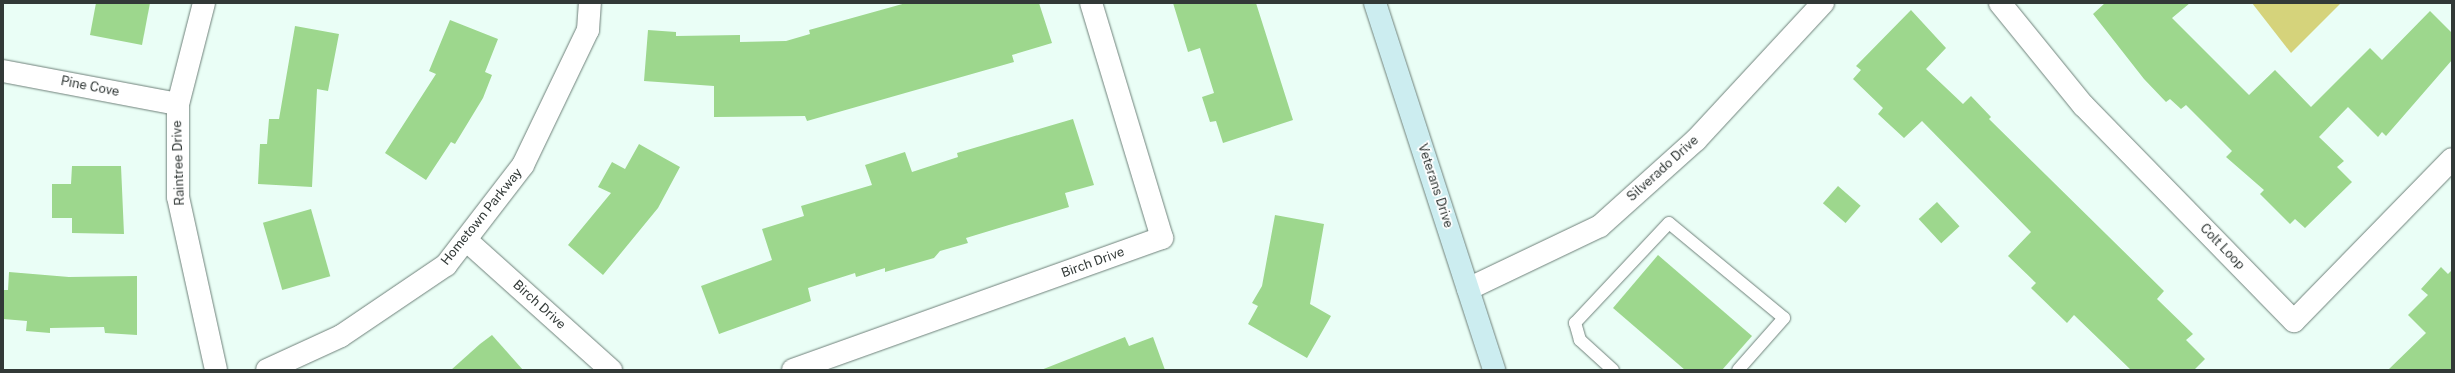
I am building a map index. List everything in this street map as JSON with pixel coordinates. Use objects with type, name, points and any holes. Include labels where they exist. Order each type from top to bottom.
[{"type":"main road","name":"Veterans Drive","points":[[1375,3],[1494,370]]},
{"type":"street","name":"Raintree Drive","points":[[204,3],[178,104],[178,197],[216,370]]},
{"type":"street","name":"Hometown Parkway","points":[[267,370],[341,336],[446,265],[523,165],[588,30],[590,3]]},
{"type":"street","name":"Birch Drive","points":[[793,370],[1162,238],[1091,3]]},
{"type":"street","name":"Silverado Drive","points":[[1468,289],[1600,226],[1696,140],[1823,3]]},
{"type":"street","name":"Colt Loop","points":[[2000,3],[2083,105],[2294,321],[2452,159]]},
{"type":"street","name":"Pine Cove","points":[[3,71],[178,104]]},
{"type":"street","name":"Birch Drive","points":[[466,240],[611,370]]},
{"type":"lane","points":[[1613,370],[1580,340],[1575,323],[1669,223],[1784,318],[1738,370]]},
{"type":"shaded area","points":[[2252,3],[2341,3],[2291,53]]},
{"type":"building","points":[[96,3],[150,3],[142,45],[90,35]]},
{"type":"building","points":[[906,3],[1039,3],[1052,43],[1012,55],[1014,62],[807,121],[805,116],[714,117],[714,86],[644,81],[648,30],[676,32],[676,36],[740,35],[740,42],[786,41],[810,34],[809,30]]},
{"type":"building","points":[[1173,3],[1256,3],[1293,120],[1223,143],[1216,121],[1210,122],[1202,97],[1214,93],[1200,48],[1188,52]]},
{"type":"building","points":[[2105,3],[2190,3],[2172,18],[2249,95],[2275,70],[2311,107],[2370,48],[2382,60],[2430,11],[2452,33],[2452,60],[2386,136],[2382,132],[2378,137],[2348,107],[2319,137],[2344,161],[2337,167],[2352,182],[2305,228],[2295,219],[2290,224],[2260,194],[2264,190],[2226,157],[2232,151],[2186,105],[2181,109],[2170,99],[2166,102],[2144,79],[2093,14]]},
{"type":"building","points":[[1911,10],[1946,48],[1926,69],[1963,104],[1971,96],[1991,117],[1989,119],[2164,291],[2157,299],[2193,334],[2186,340],[2205,359],[2194,370],[2131,370],[2074,315],[2067,323],[2031,288],[2036,283],[2008,256],[2031,232],[1922,121],[1904,138],[1878,114],[1883,108],[1853,79],[1861,70],[1856,66]]},
{"type":"building","points":[[450,20],[498,39],[485,72],[492,75],[483,98],[455,144],[451,142],[426,180],[385,153],[436,74],[429,71]]},
{"type":"building","points":[[295,26],[339,34],[328,91],[317,89],[312,187],[258,184],[260,144],[267,144],[269,119],[279,119]]},
{"type":"building","points":[[1073,119],[1094,185],[1065,193],[1069,207],[966,238],[968,243],[940,251],[934,258],[885,272],[885,268],[856,277],[855,273],[808,288],[811,301],[719,334],[701,286],[772,260],[762,229],[804,216],[801,206],[872,185],[865,165],[905,152],[912,172],[958,157],[957,153]]},
{"type":"building","points":[[639,144],[680,167],[658,208],[603,275],[568,245],[611,193],[598,187],[612,162],[625,169]]},
{"type":"building","points":[[72,166],[121,166],[124,234],[72,233],[72,218],[52,218],[52,184],[71,184]]},
{"type":"building","points":[[1838,186],[1861,206],[1846,223],[1823,203]]},
{"type":"building","points":[[1937,202],[1960,226],[1941,243],[1919,219]]},
{"type":"building","points":[[311,209],[330,276],[282,290],[263,223]]},
{"type":"building","points":[[1275,215],[1324,224],[1310,304],[1331,316],[1307,358],[1248,324],[1258,306],[1252,303],[1262,286]]},
{"type":"building","points":[[1658,255],[1752,336],[1722,370],[1685,370],[1613,308]]},
{"type":"building","points":[[2441,267],[2448,274],[2452,270],[2452,370],[2388,370],[2426,333],[2408,315],[2428,295],[2421,289]]},
{"type":"building","points":[[9,272],[69,277],[137,276],[137,335],[105,333],[104,327],[50,328],[50,333],[26,331],[27,321],[3,319],[3,290],[8,290]]},
{"type":"building","points":[[492,335],[523,370],[451,370],[480,344]]},
{"type":"building","points":[[1125,337],[1129,346],[1153,337],[1165,370],[1041,370]]}]
